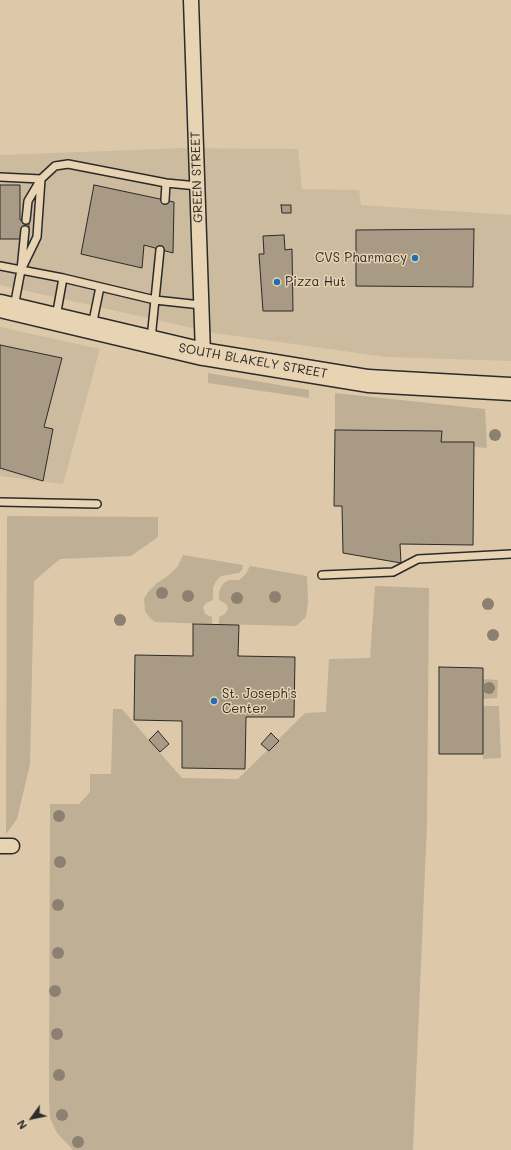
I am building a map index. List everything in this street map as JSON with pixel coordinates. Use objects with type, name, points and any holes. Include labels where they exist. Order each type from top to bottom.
[{"type":"main road","name":"SOUTH BLAKELY STREET","points":[[7,308],[203,354],[368,381],[511,389]]},
{"type":"street","name":"GREEN STREET","points":[[191,0],[203,354]]},
{"type":"lane","points":[[26,220],[28,201],[41,179],[55,166],[68,164],[166,183],[198,186]]},
{"type":"lane","points":[[0,177],[41,179]]},
{"type":"lane","points":[[7,308],[20,270],[37,237],[41,179]]},
{"type":"lane","points":[[165,200],[166,183]]},
{"type":"lane","points":[[20,270],[25,230]]},
{"type":"lane","points":[[151,342],[160,250]]},
{"type":"lane","points":[[0,266],[63,278],[155,300],[201,304]]},
{"type":"lane","points":[[56,319],[63,278]]},
{"type":"lane","points":[[92,328],[100,287]]},
{"type":"lane","points":[[0,502],[97,504]]},
{"type":"lane","points":[[322,575],[392,572],[403,568],[418,559],[511,554]]},
{"type":"shaded area","points":[[185,148],[298,149],[302,189],[359,190],[361,205],[511,215],[511,361],[386,357],[215,333],[0,285],[0,155]]},
{"type":"shaded area","points":[[0,327],[100,349],[63,484],[0,476]]},
{"type":"shaded area","points":[[208,373],[309,390],[309,398],[208,383]]},
{"type":"shaded area","points":[[335,393],[485,409],[487,448],[475,447],[474,442],[441,442],[441,431],[335,430]]},
{"type":"shaded area","points":[[7,516],[158,517],[158,537],[131,556],[60,559],[34,581],[30,764],[17,819],[6,834]]},
{"type":"shaded area","points":[[183,555],[243,565],[242,570],[239,573],[221,576],[216,581],[213,588],[213,600],[206,603],[203,607],[205,614],[212,617],[212,624],[155,622],[145,611],[144,599],[148,592],[178,566]]},
{"type":"shaded area","points":[[250,566],[307,576],[308,602],[306,617],[296,626],[219,624],[219,617],[225,614],[228,609],[226,604],[219,600],[219,592],[221,587],[229,580],[239,580],[246,574]]},
{"type":"shaded area","points":[[375,586],[429,588],[427,824],[413,1150],[73,1150],[57,1133],[50,1118],[50,804],[79,804],[90,792],[90,774],[111,774],[113,709],[122,709],[182,778],[238,779],[305,713],[326,712],[329,659],[370,658]]},
{"type":"shaded area","points":[[483,679],[498,680],[497,698],[483,699]]},
{"type":"shaded area","points":[[483,706],[499,706],[501,758],[483,759]]},
{"type":"building","points":[[0,185],[20,185],[20,220],[29,220],[29,230],[22,230],[22,239],[0,239]]},
{"type":"building","points":[[94,185],[174,202],[173,253],[144,245],[142,268],[81,254]]},
{"type":"building","points":[[281,205],[291,205],[291,213],[282,213]]},
{"type":"building","name":"CVS Pharmacy","points":[[474,229],[473,287],[356,286],[356,230]]},
{"type":"building","name":"Pizza Hut","points":[[284,235],[285,250],[292,249],[293,311],[263,311],[259,254],[264,254],[263,236]]},
{"type":"building","points":[[0,345],[62,358],[44,427],[53,429],[43,481],[0,468]]},
{"type":"building","points":[[335,430],[442,431],[441,442],[474,442],[473,545],[400,544],[401,563],[343,553],[342,506],[334,506]]},
{"type":"building","name":"St. Joseph's Center","points":[[193,624],[239,625],[238,656],[295,657],[294,717],[246,717],[245,769],[182,768],[182,721],[134,720],[135,655],[193,656]]},
{"type":"building","points":[[439,667],[483,668],[483,754],[439,754]]},
{"type":"building","points":[[158,731],[169,744],[160,752],[149,740]]},
{"type":"building","points":[[271,733],[279,741],[269,751],[261,744]]},
{"type":"place","name":"CVS Pharmacy","points":[[415,258]]},
{"type":"place","name":"Pizza Hut","points":[[277,282]]},
{"type":"place","name":"St. Joseph's Center","points":[[214,701]]}]
